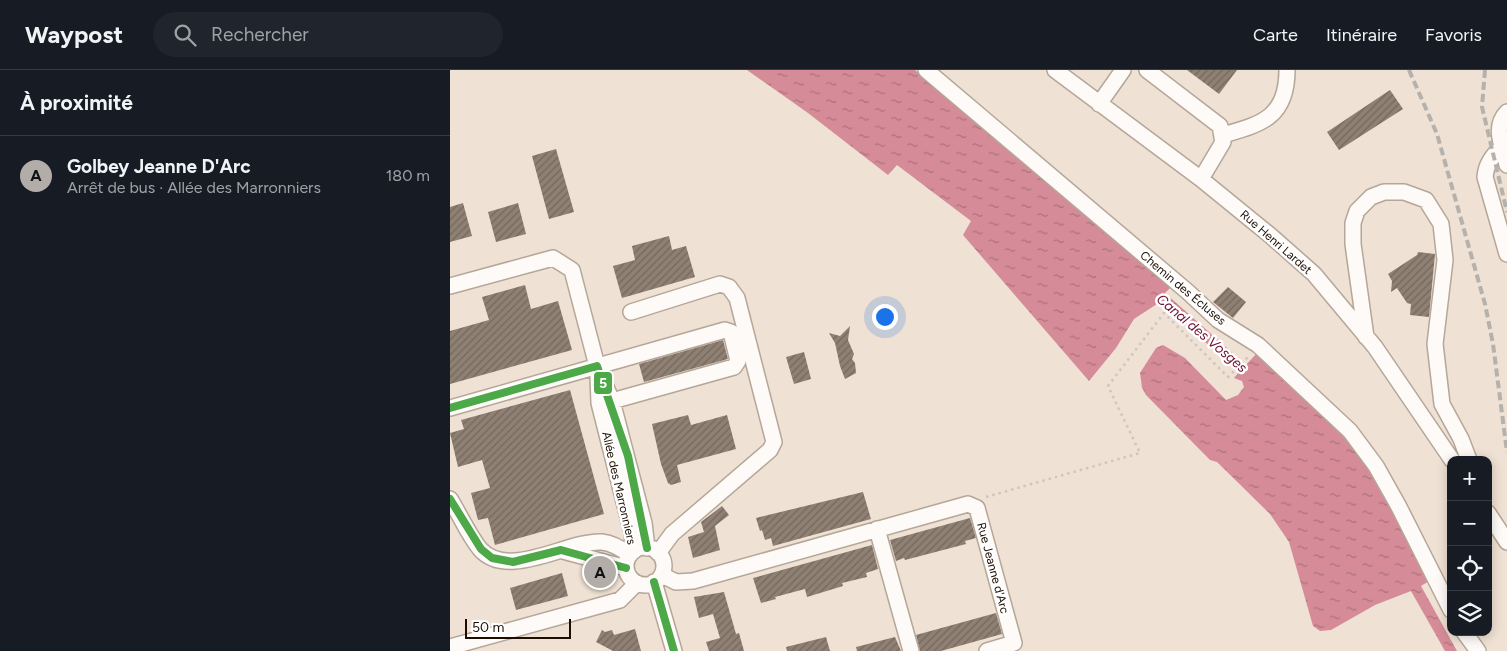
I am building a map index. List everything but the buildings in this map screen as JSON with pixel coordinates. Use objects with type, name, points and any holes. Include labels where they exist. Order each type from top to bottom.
[{"type":"street","name":"Chemin des Écluses","points":[[926,70],[1188,292],[1218,320],[1258,346],[1350,431],[1376,466],[1447,602]]},
{"type":"street","name":"Rue Henri Lardet","points":[[1055,70],[1200,179],[1271,236],[1314,274],[1366,337],[1449,456]]},
{"type":"street","points":[[1099,104],[1123,70]]},
{"type":"street","points":[[1147,70],[1220,126],[1223,142],[1200,179]]},
{"type":"street","points":[[1223,135],[1259,124],[1269,118],[1279,104],[1287,70]]},
{"type":"street","points":[[1507,112],[1499,124],[1507,165]]},
{"type":"street","points":[[1502,146],[1492,156],[1485,168],[1485,177],[1507,254]]},
{"type":"street","points":[[1366,337],[1353,244],[1353,223],[1357,211],[1371,197],[1384,192],[1404,192],[1426,200],[1441,224],[1444,260],[1434,344],[1442,404],[1461,439],[1467,456]]},
{"type":"street","points":[[450,286],[553,258],[560,261],[572,270],[597,366]]},
{"type":"street","points":[[631,312],[720,284],[729,287],[737,298],[774,442],[770,450],[672,534],[639,555],[629,577],[637,583],[646,585],[658,579]]},
{"type":"street","points":[[450,408],[726,330],[730,332],[738,361],[734,367],[612,401]]},
{"type":"street","name":"Allée des Marronniers","points":[[597,366],[612,401],[644,523],[639,555]]},
{"type":"street","name":"Allée des Marronniers","points":[[597,366],[599,403],[639,555]]},
{"type":"street","name":"Allée des Marronniers","points":[[450,499],[480,549],[492,558],[513,562],[602,542],[639,555]]},
{"type":"street","name":"Rue Jeanne d'Arc","points":[[658,579],[693,582],[968,504],[977,508],[1015,647],[987,651]]},
{"type":"street","points":[[1492,517],[1507,542]]},
{"type":"street","points":[[877,529],[911,651]]},
{"type":"street","points":[[639,555],[663,562],[658,579],[674,651]]},
{"type":"street","points":[[450,647],[620,600],[637,583]]},
{"type":"street","points":[[1467,636],[1478,651]]},
{"type":"path","points":[[977,508],[982,498],[1140,453],[1108,386],[1164,313],[1228,377],[1244,361]]},
{"type":"water","name":"Canal des Vosges","points":[[747,70],[915,70],[1109,230],[1170,288],[1165,293],[1246,365],[1257,353],[1352,445],[1384,490],[1429,581],[1421,586],[1457,651],[1445,651],[1411,591],[1375,605],[1331,630],[1320,631],[1313,626],[1289,542],[1270,514],[1217,462],[1210,460],[1146,395],[1142,388],[1140,373],[1156,348],[1163,345],[1185,358],[1226,400],[1238,395],[1244,387],[1242,381],[1234,378],[1239,372],[1160,302],[1134,319],[1116,348],[1089,381],[963,235],[971,221],[897,165],[888,175],[808,113]]},
{"type":"railway","points":[[1409,70],[1437,134],[1485,304],[1493,344],[1507,452]]},
{"type":"railway","points":[[1485,70],[1482,107],[1507,212]]},
{"type":"transit line","name":"5","points":[[450,408],[597,366],[628,456],[647,548]]},
{"type":"transit line","name":"5","points":[[450,499],[481,549],[492,558],[513,562],[561,550],[626,568]]},
{"type":"transit line","name":"5","points":[[654,582],[674,651]]},
{"type":"place","name":"Golbey Jeanne D'Arc","points":[[600,572]]}]
